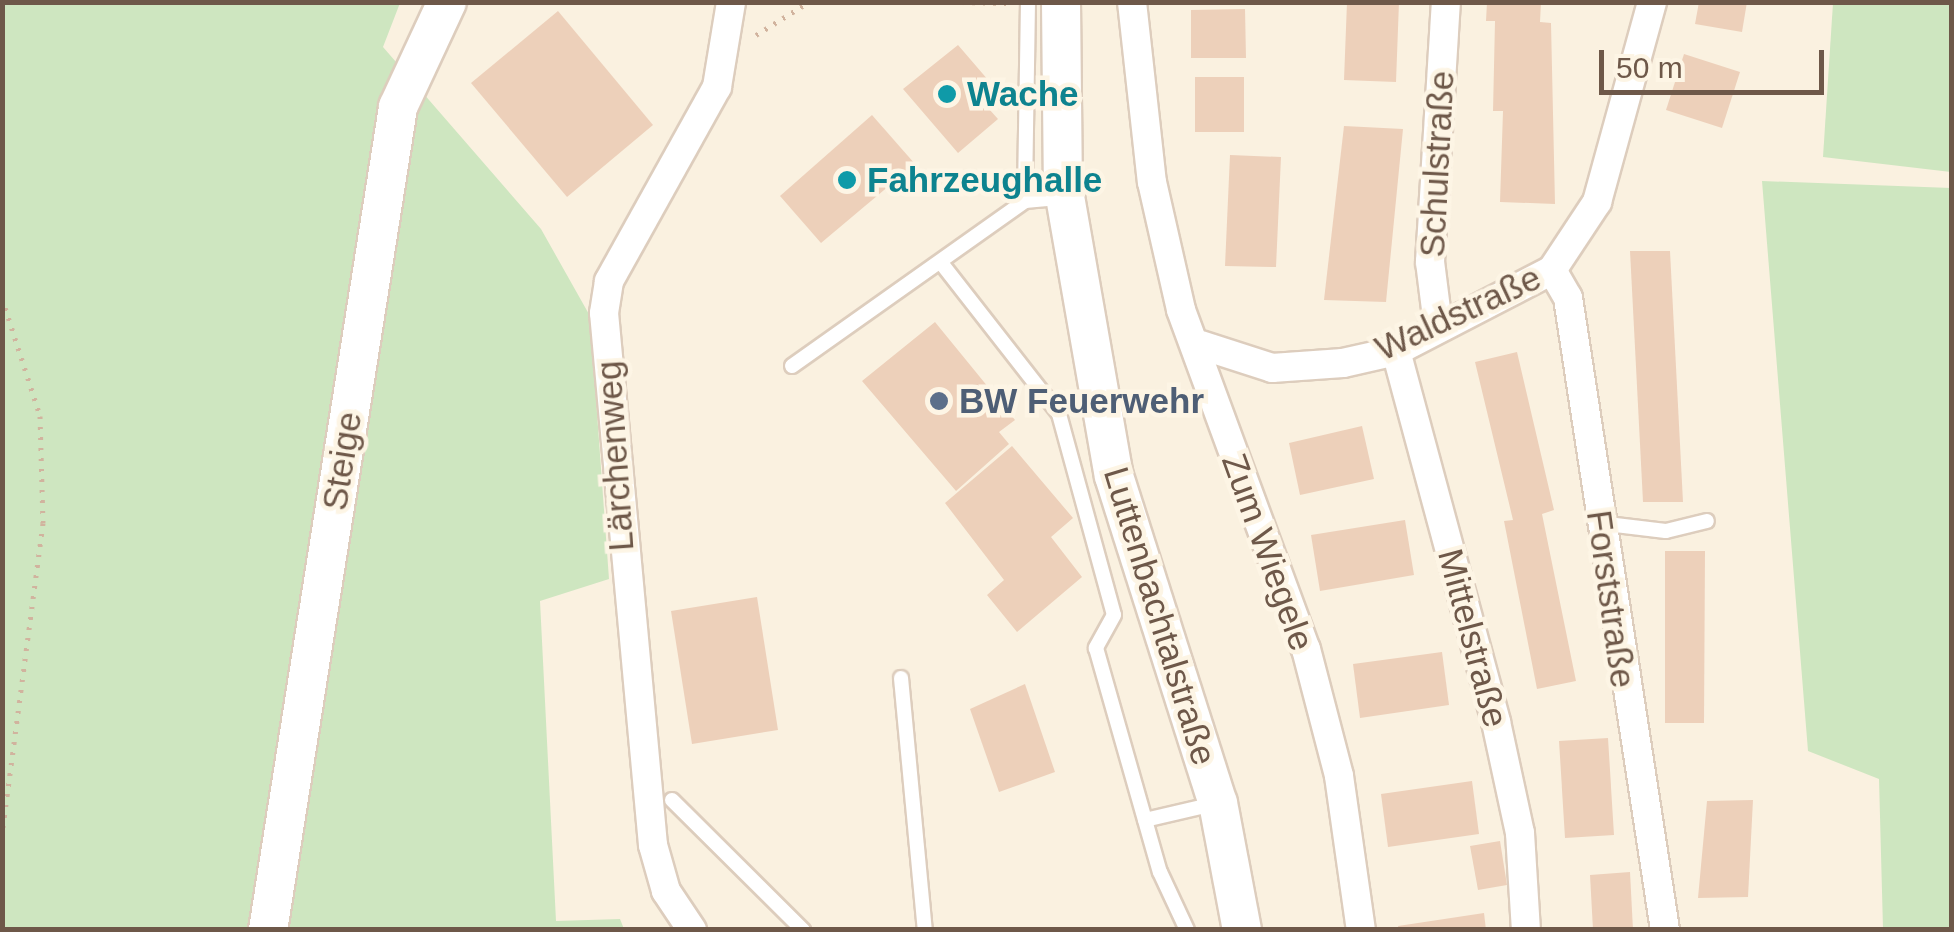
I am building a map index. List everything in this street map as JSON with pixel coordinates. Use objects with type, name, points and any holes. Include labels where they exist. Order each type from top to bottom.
[{"type":"street","name":"Steige","points":[[268,930],[398,107],[447,2]]},
{"type":"street","name":"Lärchenweg","points":[[692,930],[666,891],[652,845],[604,313],[609,281],[687,153],[729,52],[731,2]]},
{"type":"street","name":"Luttenbachtalstraße","points":[[1061,2],[1066,198],[1114,476],[1218,803],[1242,930]]},
{"type":"street","name":"Zum Wiegele","points":[[1132,2],[1152,182],[1181,310],[1201,346],[1310,668],[1340,776],[1361,930]]},
{"type":"street","name":"Schulstraße","points":[[1438,325],[1430,262],[1446,2]]},
{"type":"street","name":"Waldstraße","points":[[1201,346],[1272,368],[1396,351],[1438,325],[1552,270],[1597,202],[1652,2]]},
{"type":"street","name":"Forststraße","points":[[1552,270],[1568,298],[1599,523],[1666,930]]},
{"type":"street","name":"Mittelstraße","points":[[1396,351],[1496,722],[1520,833],[1526,930]]},
{"type":"lane","points":[[1025,200],[1028,3]]},
{"type":"lane","points":[[792,366],[942,264],[1025,200],[1066,198]]},
{"type":"lane","points":[[942,264],[1059,414],[1103,552],[1114,614],[1096,648],[1146,820],[1188,930]]},
{"type":"lane","points":[[1599,523],[1666,532],[1707,522]]},
{"type":"lane","points":[[901,678],[925,930]]},
{"type":"lane","points":[[672,800],[803,930]]},
{"type":"lane","points":[[1146,820],[1218,803]]},
{"type":"path","points":[[729,52],[809,2]]},
{"type":"path","points":[[962,2],[1028,3]]},
{"type":"path","points":[[2,298],[40,416],[44,524],[2,836]]},
{"type":"green space","points":[[2,3],[400,3],[383,47],[541,229],[590,316],[609,579],[540,601],[556,921],[620,919],[624,929],[3,929]]},
{"type":"green space","points":[[1833,3],[1951,3],[1951,172],[1823,157]]},
{"type":"green space","points":[[1762,181],[1951,188],[1951,929],[1883,929],[1879,779],[1808,751]]},
{"type":"building","points":[[1347,2],[1399,2],[1396,82],[1344,80]]},
{"type":"building","points":[[1487,2],[1541,2],[1540,22],[1551,23],[1555,204],[1500,202],[1503,111],[1493,111],[1495,21],[1486,21]]},
{"type":"building","points":[[1699,2],[1747,2],[1742,32],[1695,24]]},
{"type":"building","points":[[1245,9],[1246,58],[1191,58],[1191,10]]},
{"type":"building","points":[[558,11],[653,125],[567,197],[471,83]]},
{"type":"building","name":"Wache","points":[[958,45],[995,88],[980,99],[998,119],[958,153],[903,89]]},
{"type":"building","points":[[1684,54],[1740,72],[1722,128],[1666,110]]},
{"type":"building","points":[[1195,77],[1244,77],[1244,132],[1195,132]]},
{"type":"building","name":"Fahrzeughalle","points":[[872,115],[915,164],[821,243],[780,196]]},
{"type":"building","points":[[1344,126],[1403,129],[1386,302],[1324,300]]},
{"type":"building","points":[[1230,155],[1281,157],[1276,267],[1225,266]]},
{"type":"building","points":[[1630,251],[1670,251],[1683,502],[1643,502]]},
{"type":"building","name":"BW Feuerwehr","points":[[935,322],[1015,420],[999,432],[1009,444],[956,491],[862,381]]},
{"type":"building","points":[[1517,352],[1554,510],[1542,514],[1576,681],[1537,689],[1504,521],[1513,520],[1475,362]]},
{"type":"building","points":[[1362,426],[1374,479],[1300,495],[1289,443]]},
{"type":"building","points":[[1012,446],[1073,518],[1051,537],[1082,577],[1017,632],[987,595],[1004,580],[945,503]]},
{"type":"building","points":[[1405,520],[1414,575],[1320,591],[1311,535]]},
{"type":"building","points":[[1665,551],[1705,551],[1704,723],[1665,723]]},
{"type":"building","points":[[757,597],[778,730],[692,744],[671,611]]},
{"type":"building","points":[[1442,652],[1449,705],[1360,718],[1353,664]]},
{"type":"building","points":[[1025,684],[1055,772],[999,792],[970,709]]},
{"type":"building","points":[[1608,738],[1614,835],[1565,838],[1559,741]]},
{"type":"building","points":[[1472,781],[1479,834],[1388,847],[1381,794]]},
{"type":"building","points":[[1753,800],[1748,897],[1698,898],[1707,801]]},
{"type":"building","points":[[1500,841],[1507,885],[1478,890],[1470,846]]},
{"type":"building","points":[[1630,872],[1633,930],[1593,930],[1590,875]]},
{"type":"building","points":[[1484,913],[1486,930],[1399,930],[1398,926]]},
{"type":"place","name":"Wache","points":[[947,94]]},
{"type":"place","name":"Fahrzeughalle","points":[[847,180]]},
{"type":"place","name":"BW Feuerwehr","points":[[939,401]]}]
